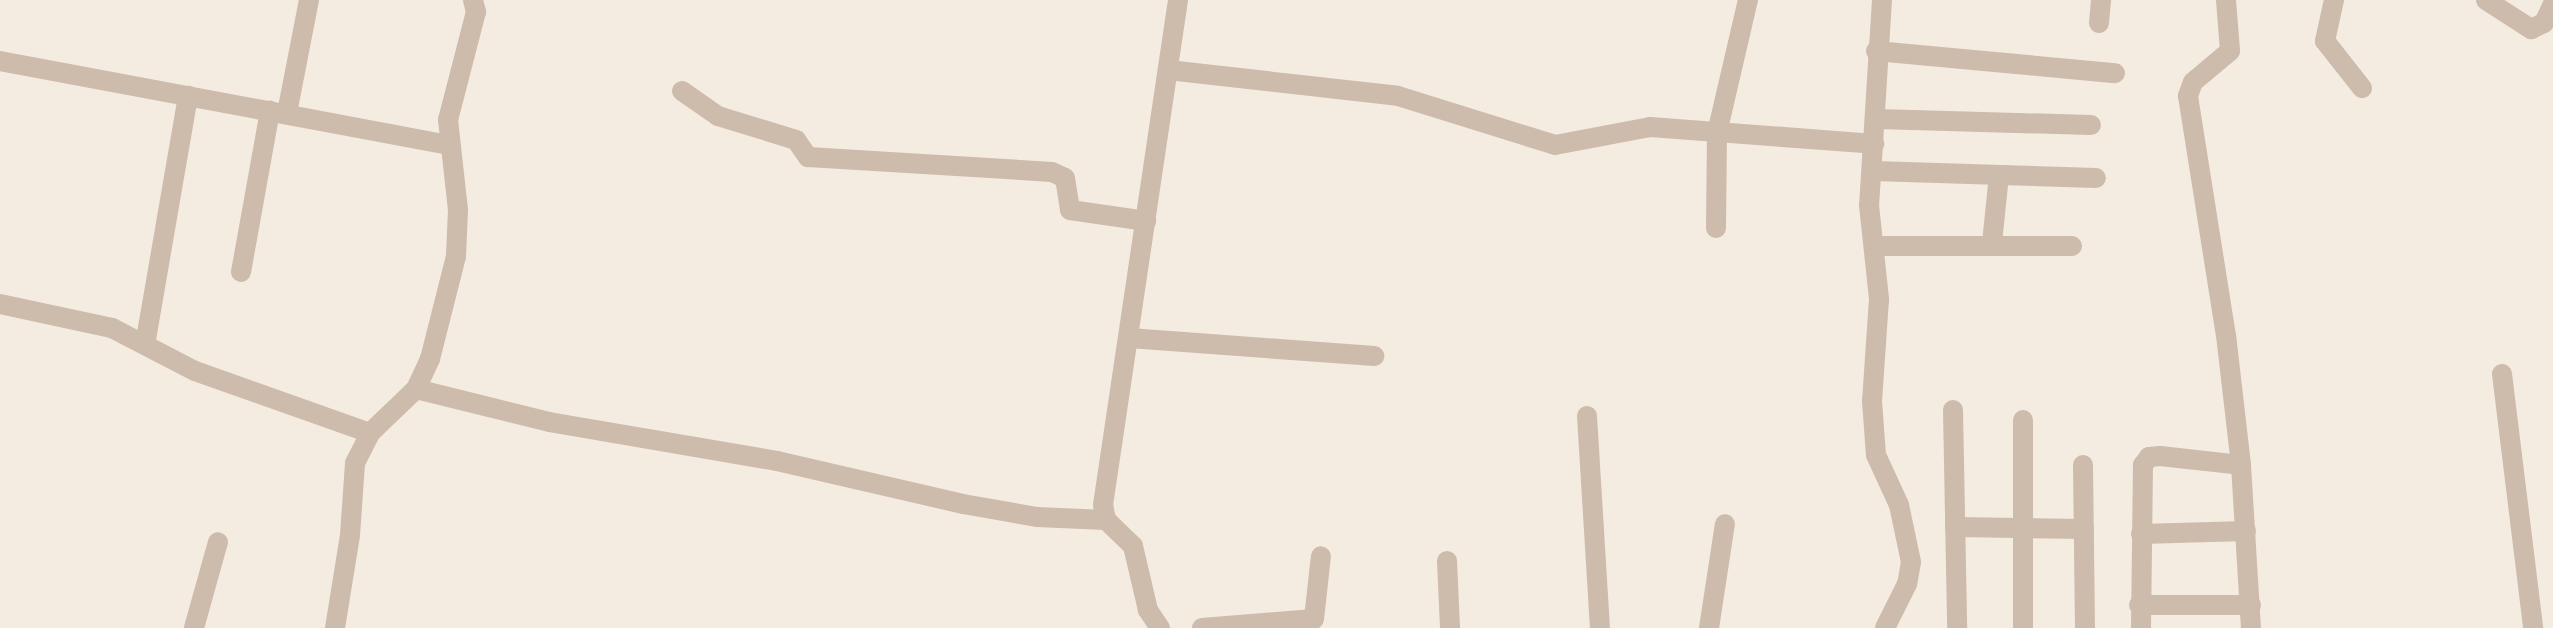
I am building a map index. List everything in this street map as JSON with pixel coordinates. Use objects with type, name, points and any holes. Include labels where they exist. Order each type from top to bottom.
[{"type":"street","points":[[241,272],[309,0]]},
{"type":"street","points":[[335,628],[350,535],[348,497],[355,463],[370,433],[416,389],[430,359],[456,256],[458,210],[450,145],[451,99],[476,12],[473,0]]},
{"type":"street","points":[[1160,628],[1148,610],[1133,546],[1106,520],[1103,505],[1178,0]]},
{"type":"street","points":[[1716,228],[1717,133],[1748,0]]},
{"type":"street","points":[[1882,0],[1876,51],[1877,119],[1869,205],[1879,317],[1871,378],[1875,440],[1884,478],[1899,505],[1911,562],[1907,584],[1885,628]]},
{"type":"street","points":[[2099,23],[2101,0]]},
{"type":"street","points":[[2226,0],[2230,51],[2193,82],[2188,96],[2241,465],[2251,628]]},
{"type":"street","points":[[2334,0],[2325,41],[2362,88]]},
{"type":"street","points":[[2486,0],[2531,29],[2544,23],[2553,4]]},
{"type":"street","points":[[1876,51],[2115,73]]},
{"type":"street","points":[[0,61],[450,145]]},
{"type":"street","points":[[1168,70],[1398,96],[1555,145],[1622,129],[1874,144]]},
{"type":"street","points":[[682,91],[718,116],[796,140],[808,157],[1052,172],[1065,178],[1070,210],[1146,221]]},
{"type":"street","points":[[145,345],[188,96]]},
{"type":"street","points":[[1877,119],[2091,125]]},
{"type":"street","points":[[1873,171],[2096,178]]},
{"type":"street","points":[[1992,243],[1999,175]]},
{"type":"street","points":[[1874,246],[1992,243],[2072,246]]},
{"type":"street","points":[[0,304],[112,328],[195,371],[370,433]]},
{"type":"street","points":[[1129,338],[1374,356]]},
{"type":"street","points":[[2502,374],[2533,628]]},
{"type":"street","points":[[416,389],[549,422],[777,461],[963,504],[1037,517],[1106,520]]},
{"type":"street","points":[[1953,410],[1957,628]]},
{"type":"street","points":[[1587,416],[1600,628]]},
{"type":"street","points":[[2023,420],[2023,628]]},
{"type":"street","points":[[2141,628],[2141,474],[2149,457],[2241,465]]},
{"type":"street","points":[[2083,465],[2085,628]]},
{"type":"street","points":[[1709,628],[1725,524]]},
{"type":"street","points":[[1955,527],[2084,529]]},
{"type":"street","points":[[2141,534],[2246,531]]},
{"type":"street","points":[[194,628],[218,542]]},
{"type":"street","points":[[1202,628],[1314,619],[1321,556]]},
{"type":"street","points":[[1447,561],[1450,628]]},
{"type":"street","points":[[2139,605],[2251,605]]}]
